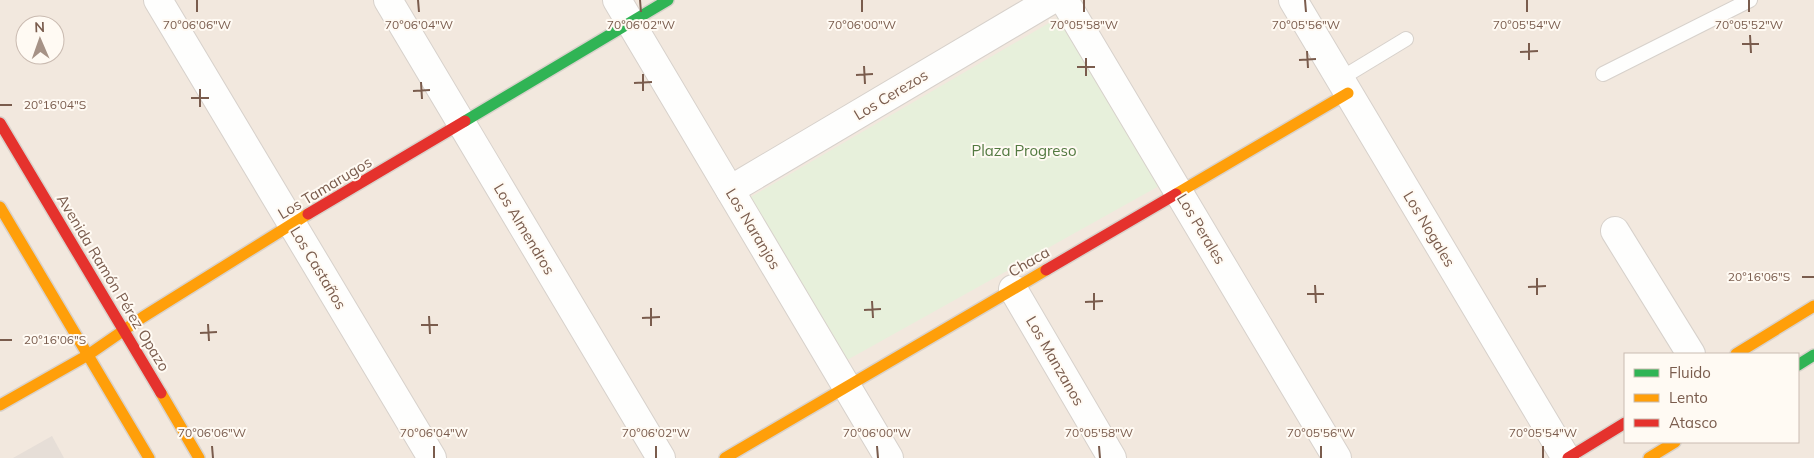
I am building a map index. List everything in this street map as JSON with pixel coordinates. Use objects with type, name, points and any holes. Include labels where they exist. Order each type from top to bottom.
[{"type":"street","name":"Los Castaños","points":[[158,0],[432,458]]},
{"type":"street","name":"Los Almendros","points":[[388,0],[661,458]]},
{"type":"street","name":"Los Tamarugos","points":[[0,406],[88,354],[292,224],[461,124],[623,11],[668,0]]},
{"type":"street","name":"Los Cerezos","points":[[730,190],[1051,0]]},
{"type":"street","name":"Los Perales","points":[[1064,0],[1338,458]]},
{"type":"street","name":"Los Nogales","points":[[1293,0],[1567,458]]},
{"type":"street","name":"Los Naranjos","points":[[623,11],[888,458]]},
{"type":"street","name":"Chaca","points":[[725,458],[1179,192],[1344,86]]},
{"type":"street","name":"Avenida Ramón Pérez Opazo","points":[[0,123],[199,458]]},
{"type":"street","points":[[0,207],[149,458]]},
{"type":"street","points":[[1616,231],[1690,353]]},
{"type":"street","name":"Los Manzanos","points":[[1013,289],[1112,458]]},
{"type":"street","points":[[1738,353],[1814,306]]},
{"type":"street","points":[[1799,364],[1814,355]]},
{"type":"street","points":[[1567,458],[1624,424]]},
{"type":"street","points":[[1649,458],[1673,443]]},
{"type":"lane","points":[[1603,74],[1750,0]]},
{"type":"lane","points":[[1344,86],[1406,39]]},
{"type":"shaded area","points":[[0,0],[1814,0],[1814,458],[0,458]]},
{"type":"green space","name":"Plaza Progreso","points":[[1061,16],[1159,186],[840,364],[744,201]]},
{"type":"building","points":[[52,436],[64,458],[13,458]]},
{"type":"traffic: fast","points":[[465,121],[668,0]]},
{"type":"traffic: fast","points":[[1799,364],[1814,355]]},
{"type":"traffic: slow","points":[[1176,194],[1348,93]]},
{"type":"traffic: slow","points":[[0,207],[149,458]]},
{"type":"traffic: slow","points":[[0,405],[88,355],[143,317],[308,214]]},
{"type":"traffic: slow","points":[[725,458],[1046,270]]},
{"type":"traffic: slow","points":[[1738,353],[1814,306]]},
{"type":"traffic: slow","points":[[161,393],[199,458]]},
{"type":"traffic: slow","points":[[1649,458],[1673,443]]},
{"type":"traffic: jam","points":[[308,214],[465,121]]},
{"type":"traffic: jam","points":[[0,123],[161,393]]},
{"type":"traffic: jam","points":[[1046,270],[1176,194]]},
{"type":"traffic: jam","points":[[1568,458],[1624,424]]}]
